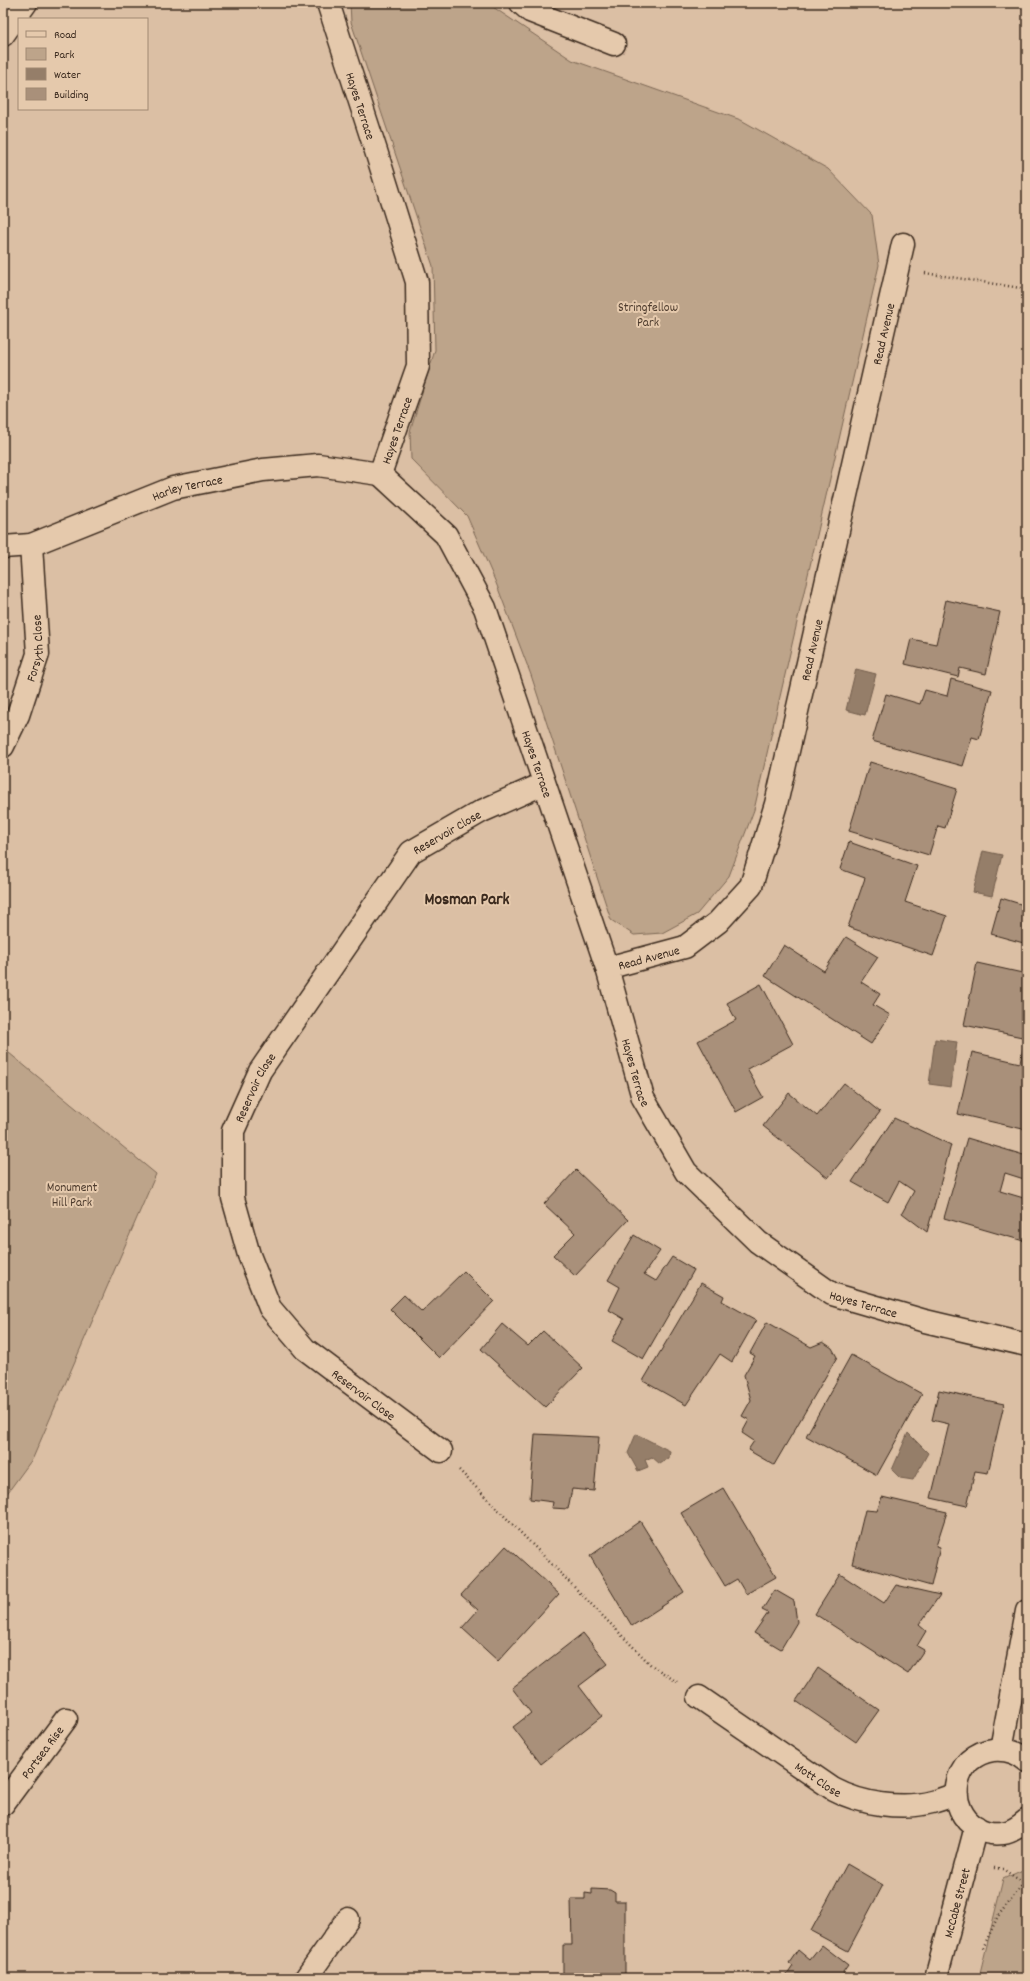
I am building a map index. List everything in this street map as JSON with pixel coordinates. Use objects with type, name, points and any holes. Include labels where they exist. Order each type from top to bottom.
[{"type":"street","points":[[3,35],[26,3]]},
{"type":"street","name":"Hayes Terrace","points":[[328,3],[417,282],[418,366],[380,474],[446,535],[485,608],[528,732],[543,784],[607,968],[643,1098],[686,1172],[758,1242],[832,1294],[925,1321],[1027,1345]]},
{"type":"street","points":[[521,3],[530,11],[614,44]]},
{"type":"street","name":"Read Avenue","points":[[607,968],[685,947],[718,922],[751,886],[776,804],[903,244]]},
{"type":"street","name":"Harley Terrace","points":[[3,547],[31,545],[173,488],[263,470],[318,465],[380,474]]},
{"type":"street","name":"Forsyth Close","points":[[3,746],[18,715],[38,654],[31,545]]},
{"type":"street","name":"Reservoir Close","points":[[441,1451],[305,1349],[270,1308],[249,1255],[233,1198],[233,1132],[260,1071],[411,852],[482,811],[543,784]]},
{"type":"street","points":[[1001,1749],[1027,1611]]},
{"type":"street","name":"Mott Close","points":[[699,1697],[833,1789],[856,1800],[868,1803],[906,1805],[932,1802],[956,1794]]},
{"type":"street","name":"Portsea Rise","points":[[3,1804],[66,1719]]},
{"type":"street","points":[[1027,1761],[1014,1752],[1001,1749],[987,1750],[974,1757],[964,1767],[957,1780],[956,1794],[962,1813],[976,1827],[990,1832],[1003,1833],[1016,1828],[1027,1820]]},
{"type":"street","name":"McCabe Street","points":[[936,1978],[976,1827]]},
{"type":"street","points":[[306,1978],[348,1920]]},
{"type":"path","points":[[897,269],[1027,289]]},
{"type":"path","points":[[3,1446],[6,1451],[3,1454]]},
{"type":"path","points":[[441,1451],[651,1665],[699,1697]]},
{"type":"path","points":[[965,1864],[1003,1869],[1023,1883]]},
{"type":"path","points":[[983,1948],[998,1916],[1027,1879]]},
{"type":"green space","name":"Stringfellow Park","points":[[350,3],[487,3],[572,60],[741,120],[828,169],[872,215],[879,265],[754,810],[729,876],[697,914],[662,933],[634,935],[611,920],[531,675],[496,583],[467,516],[411,459],[410,432],[435,350],[433,266],[351,22]]},
{"type":"green space","name":"Monument Hill Park","points":[[3,1048],[156,1174],[33,1458],[3,1499]]},
{"type":"green space","points":[[1027,1868],[1027,1978],[979,1978],[1003,1879]]},
{"type":"water","points":[[856,669],[876,674],[865,715],[846,710]]},
{"type":"water","points":[[983,851],[1002,855],[992,896],[973,892]]},
{"type":"water","points":[[935,1039],[957,1042],[951,1087],[929,1084]]},
{"type":"water","points":[[908,1433],[928,1453],[913,1480],[900,1478],[892,1470]]},
{"type":"water","points":[[636,1434],[670,1451],[669,1458],[660,1464],[652,1457],[645,1460],[648,1467],[638,1471],[628,1453]]},
{"type":"building","points":[[946,600],[1000,612],[986,674],[960,668],[958,677],[905,664],[911,639],[936,644]]},
{"type":"building","points":[[951,679],[992,690],[979,739],[972,737],[963,766],[872,741],[886,694],[920,704],[925,690],[947,696]]},
{"type":"building","points":[[870,762],[957,789],[945,828],[938,826],[929,855],[849,831]]},
{"type":"building","points":[[849,842],[917,866],[905,902],[947,916],[933,956],[848,927],[865,878],[840,869]]},
{"type":"building","points":[[1001,898],[1027,906],[1027,944],[991,934]]},
{"type":"building","points":[[846,937],[878,957],[861,982],[880,994],[873,1005],[890,1015],[871,1044],[765,976],[784,945],[824,971]]},
{"type":"building","points":[[977,963],[1027,974],[1027,1038],[964,1025]]},
{"type":"building","points":[[761,984],[793,1044],[747,1069],[763,1097],[736,1112],[698,1041],[736,1020],[727,1003]]},
{"type":"building","points":[[1023,1049],[1027,1050],[1027,1130],[958,1114],[972,1052],[1020,1063]]},
{"type":"building","points":[[844,1083],[880,1112],[828,1178],[763,1126],[789,1093],[817,1116]]},
{"type":"building","points":[[894,1118],[951,1145],[927,1232],[902,1213],[914,1191],[899,1181],[888,1202],[852,1182]]},
{"type":"building","points":[[967,1138],[1027,1156],[1027,1180],[1005,1173],[1000,1191],[1027,1199],[1027,1242],[944,1218]]},
{"type":"building","points":[[576,1170],[628,1220],[575,1276],[553,1255],[575,1233],[544,1204]]},
{"type":"building","points":[[634,1235],[660,1251],[644,1274],[656,1281],[672,1257],[694,1270],[643,1359],[612,1341],[624,1319],[609,1310],[620,1287],[608,1280]]},
{"type":"building","points":[[464,1271],[494,1301],[439,1358],[390,1309],[404,1295],[422,1312]]},
{"type":"building","points":[[701,1283],[724,1296],[722,1301],[756,1320],[732,1362],[720,1354],[686,1405],[643,1381]]},
{"type":"building","points":[[767,1322],[811,1347],[823,1342],[832,1348],[837,1357],[774,1465],[748,1450],[754,1441],[742,1433],[749,1420],[742,1416],[751,1400],[744,1375],[755,1356],[750,1353]]},
{"type":"building","points":[[502,1324],[528,1346],[543,1331],[583,1368],[545,1407],[481,1349]]},
{"type":"building","points":[[851,1355],[922,1394],[877,1475],[806,1436]]},
{"type":"building","points":[[939,1390],[1004,1404],[988,1473],[975,1471],[967,1506],[931,1498],[949,1424],[932,1420]]},
{"type":"building","points":[[535,1434],[599,1437],[594,1491],[572,1489],[568,1509],[552,1508],[553,1502],[530,1499]]},
{"type":"building","points":[[723,1488],[776,1577],[746,1594],[737,1579],[725,1586],[681,1513]]},
{"type":"building","points":[[882,1497],[947,1512],[936,1546],[940,1547],[931,1586],[852,1564],[865,1510],[877,1511]]},
{"type":"building","points":[[640,1521],[684,1592],[632,1626],[590,1556]]},
{"type":"building","points":[[506,1546],[559,1594],[498,1661],[462,1628],[478,1610],[461,1595]]},
{"type":"building","points":[[840,1574],[884,1603],[896,1585],[940,1595],[919,1625],[926,1631],[917,1646],[924,1650],[908,1674],[815,1614]]},
{"type":"building","points":[[775,1590],[794,1601],[797,1622],[781,1649],[754,1633],[768,1613],[762,1610]]},
{"type":"building","points":[[583,1633],[608,1664],[579,1686],[602,1716],[541,1764],[513,1727],[531,1713],[512,1688]]},
{"type":"building","points":[[818,1668],[879,1710],[856,1742],[796,1701]]},
{"type":"building","points":[[847,1864],[883,1885],[848,1951],[811,1931]]},
{"type":"building","points":[[592,1889],[610,1890],[615,1893],[615,1901],[625,1901],[625,1978],[563,1978],[563,1945],[572,1945],[571,1899],[585,1899],[585,1893],[592,1894]]},
{"type":"building","points":[[822,1945],[848,1965],[843,1972],[846,1978],[785,1978],[793,1966],[789,1963],[798,1950],[810,1960]]},
{"type":"district","name":"Mosman Park","points":[[467,898]]}]
